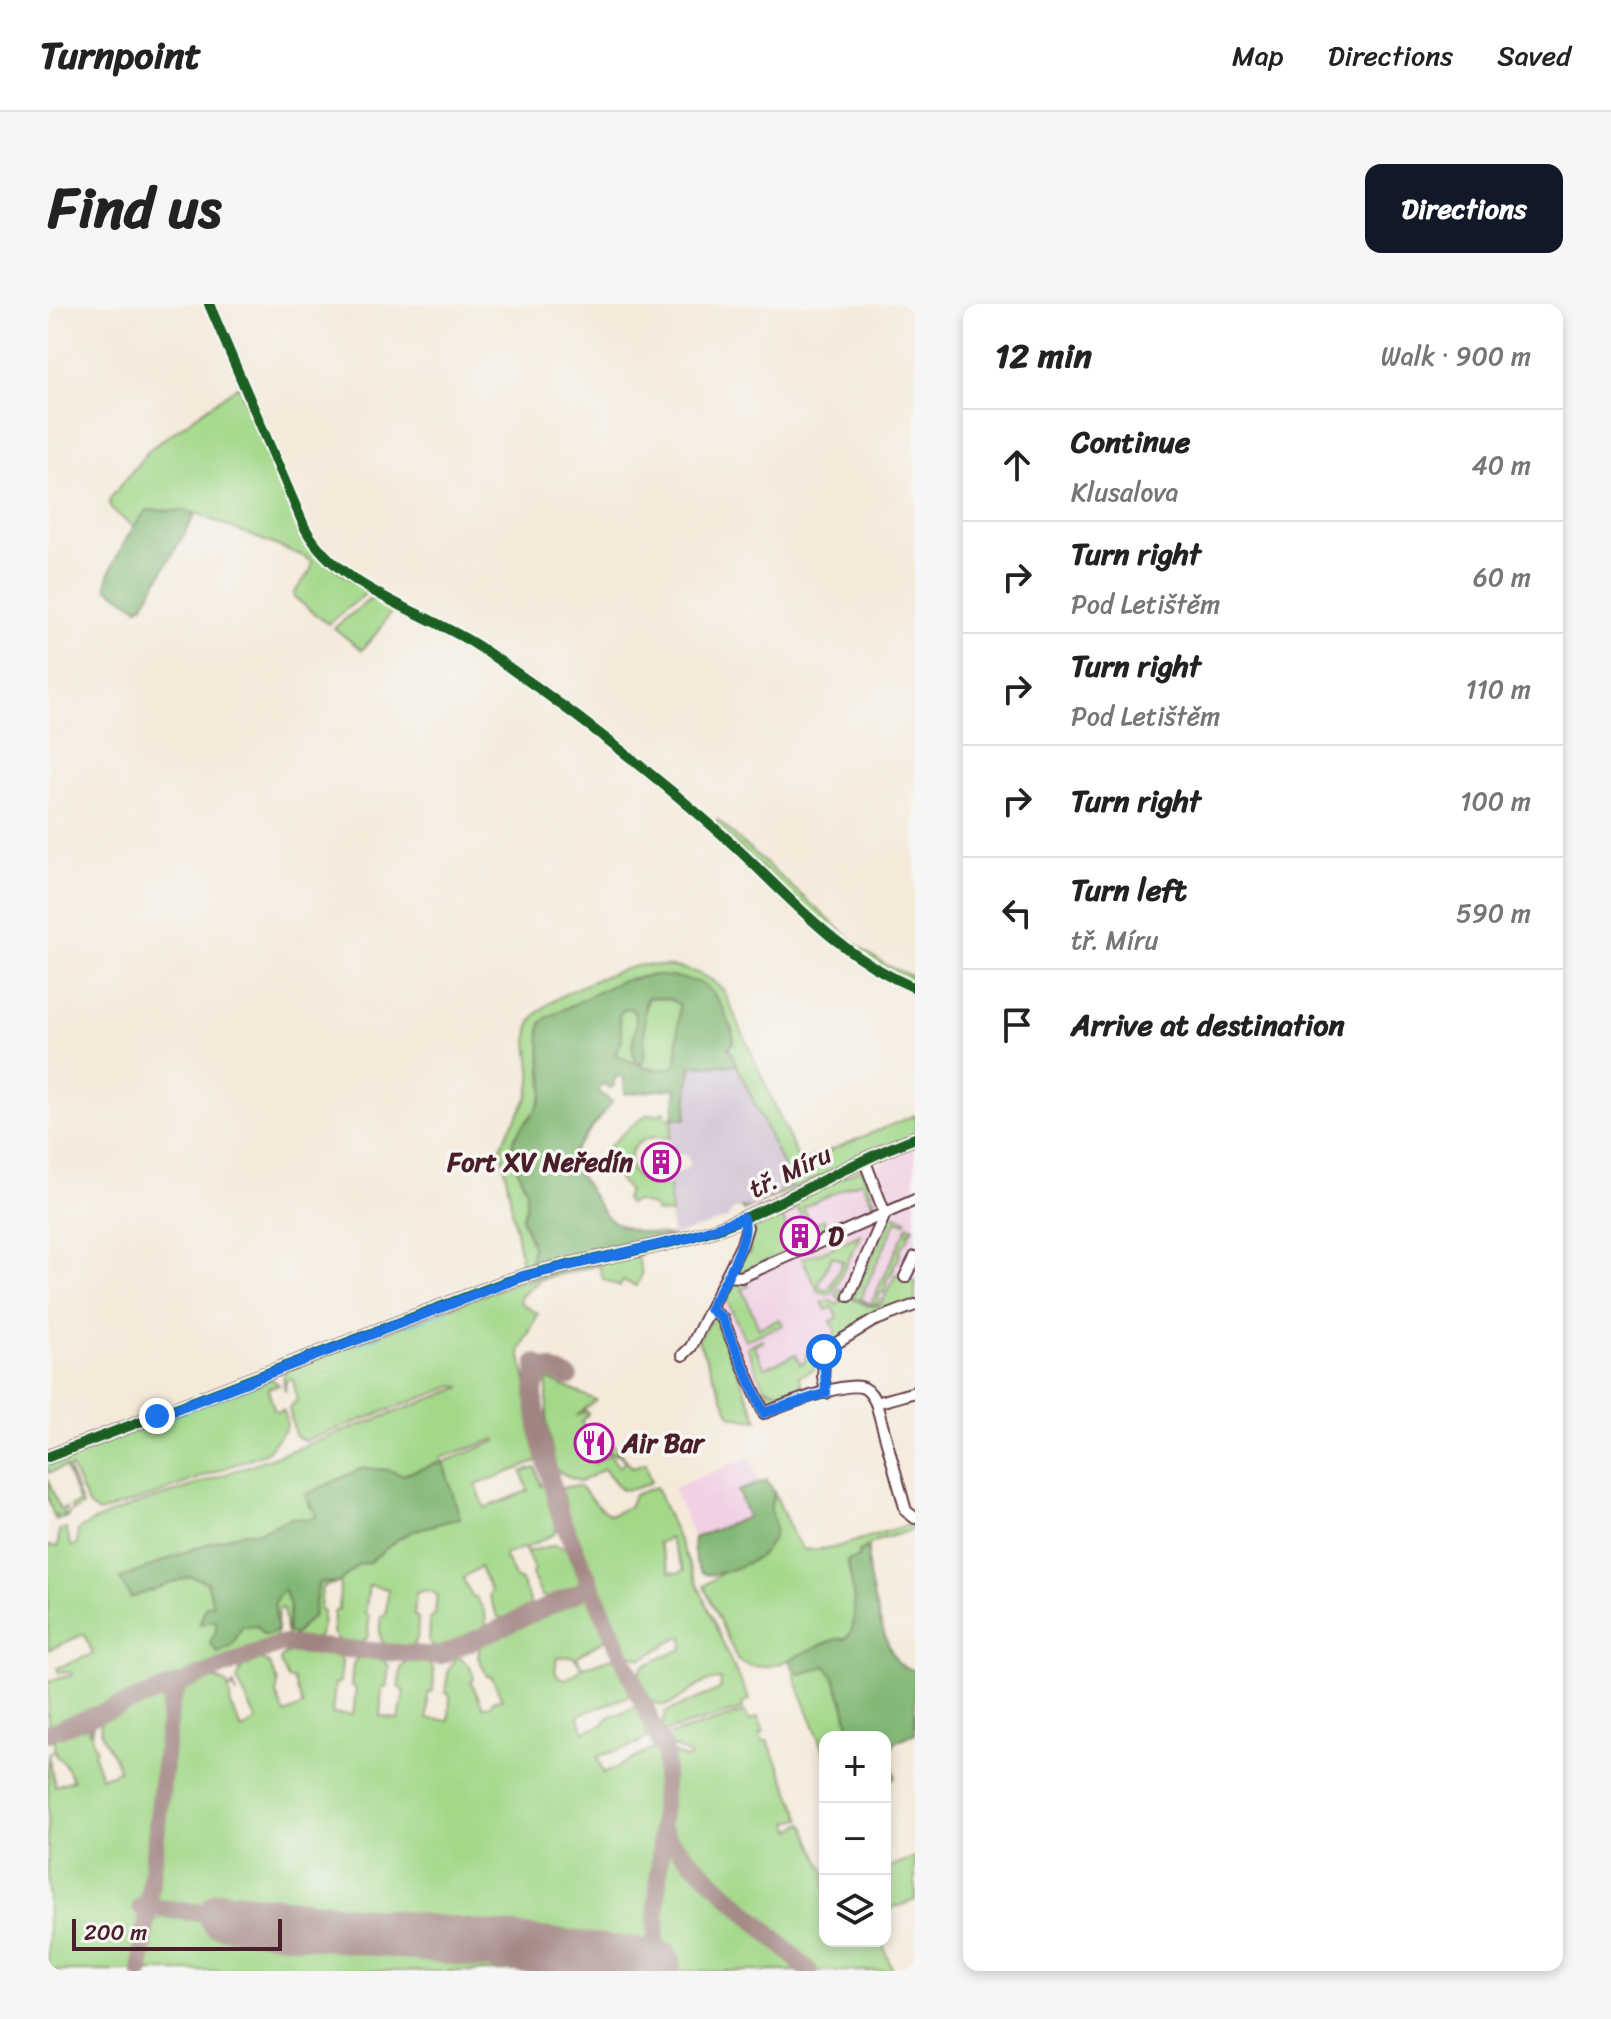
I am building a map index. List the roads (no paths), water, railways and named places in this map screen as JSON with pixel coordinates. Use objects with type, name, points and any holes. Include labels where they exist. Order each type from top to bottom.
[{"type":"main road","name":"tř. Míru","points":[[48,1457],[524,1276],[688,1238],[743,1218],[864,1159],[915,1138]]},
{"type":"street","points":[[209,304],[305,528],[325,554],[382,597],[460,636],[516,673],[720,832],[837,943],[875,969],[915,988]]},
{"type":"street","points":[[849,1296],[883,1222],[885,1211],[864,1159]]},
{"type":"street","points":[[727,1276],[741,1277],[915,1200]]},
{"type":"street","points":[[683,1355],[691,1347],[727,1276],[746,1231],[743,1218]]},
{"type":"street","points":[[905,1277],[915,1257]]},
{"type":"street","points":[[826,1393],[823,1376],[825,1350],[873,1321],[915,1305]]},
{"type":"street","points":[[710,1309],[722,1318],[764,1413],[826,1393],[859,1387],[867,1390],[876,1403],[906,1511],[915,1518]]},
{"type":"street","points":[[876,1403],[915,1392]]},
{"type":"waterway","points":[[406,1327],[448,1310]]},
{"type":"waterway","points":[[357,1345],[381,1336]]},
{"type":"waterway","points":[[48,1464],[269,1380]]},
{"type":"place","name":"Fort XV Neředín","points":[[661,1162]]},
{"type":"place","name":"D","points":[[800,1236]]},
{"type":"place","name":"Air Bar","points":[[594,1443]]}]
